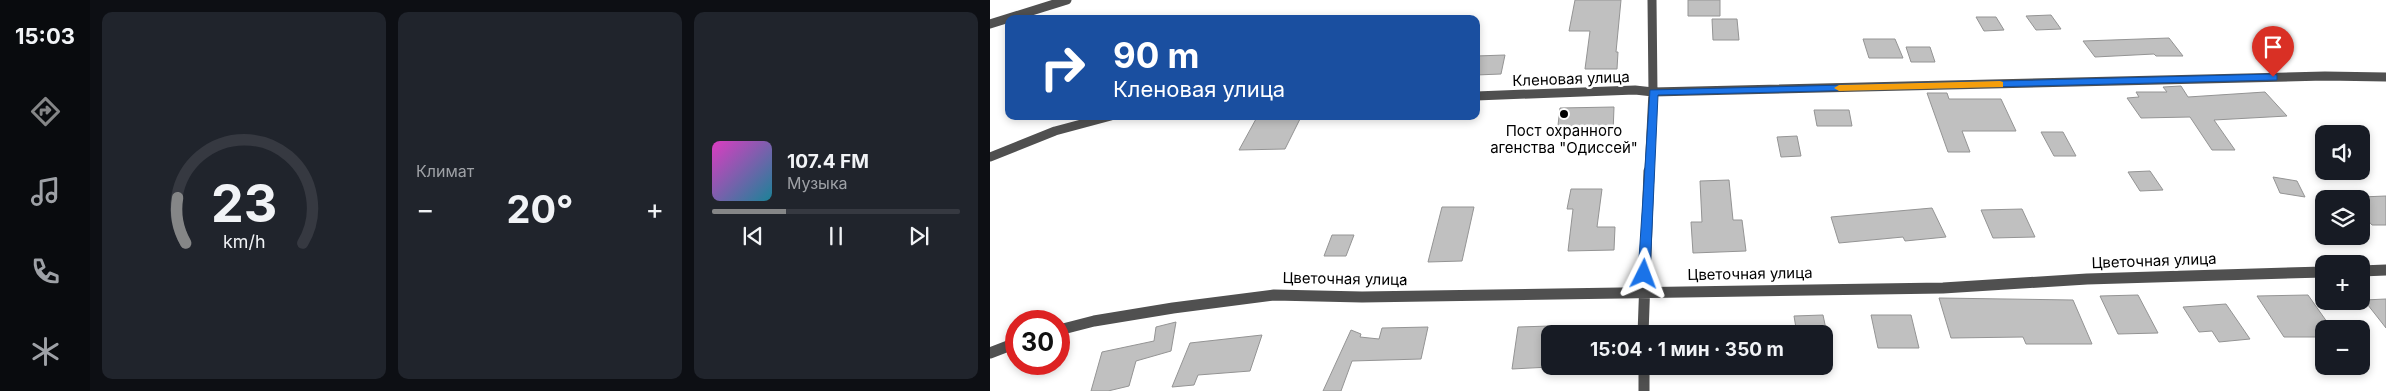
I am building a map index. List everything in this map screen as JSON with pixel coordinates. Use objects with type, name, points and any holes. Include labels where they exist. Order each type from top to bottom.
[{"type":"street","points":[[1019,15],[1067,0]]},
{"type":"street","points":[[1644,325],[1643,292],[1653,92],[1652,0]]},
{"type":"street","points":[[990,24],[1005,19]]},
{"type":"street","name":"Кленовая улица","points":[[1480,96],[1636,90],[1653,92],[2326,76],[2386,77]]},
{"type":"street","points":[[990,157],[1055,131],[1096,120]]},
{"type":"street","points":[[2370,271],[2386,270]]},
{"type":"street","name":"Цветочная улица","points":[[1070,327],[1094,321],[1173,308],[1274,294],[1362,297],[1943,288],[2087,279],[2315,272]]},
{"type":"street","points":[[990,353],[1005,347]]},
{"type":"street","points":[[1644,375],[1644,391]]},
{"type":"building","points":[[1575,0],[1621,0],[1616,52],[1618,52],[1617,69],[1585,69],[1590,31],[1569,31]]},
{"type":"building","points":[[1688,0],[1720,0],[1720,16],[1688,16]]},
{"type":"building","points":[[2051,15],[2061,29],[2036,30],[2026,16]]},
{"type":"building","points":[[1976,17],[1996,17],[2004,30],[1984,31]]},
{"type":"building","points":[[1712,19],[1737,19],[1739,40],[1713,40]]},
{"type":"building","points":[[2169,38],[2183,56],[2156,56],[2154,54],[2095,57],[2083,41]]},
{"type":"building","points":[[1863,39],[1895,39],[1903,58],[1869,58]]},
{"type":"building","points":[[1906,47],[1930,47],[1935,62],[1911,62]]},
{"type":"building","points":[[1505,55],[1501,74],[1480,75],[1480,56]]},
{"type":"building","points":[[2181,86],[2188,97],[2265,92],[2287,116],[2214,120],[2235,150],[2212,150],[2190,117],[2141,118],[2127,98],[2139,97],[2136,92],[2167,92],[2163,87]]},
{"type":"building","points":[[1927,93],[1947,93],[1949,99],[2001,99],[2016,131],[1962,131],[1970,152],[1948,152]]},
{"type":"building","points":[[1614,107],[1613,133],[1557,134],[1560,108]]},
{"type":"building","points":[[1814,110],[1849,110],[1852,126],[1817,126]]},
{"type":"building","points":[[1255,120],[1300,120],[1285,149],[1239,150]]},
{"type":"building","points":[[2041,132],[2063,132],[2076,156],[2054,156]]},
{"type":"building","points":[[1797,136],[1801,156],[1781,157],[1777,137]]},
{"type":"building","points":[[2150,171],[2163,190],[2140,191],[2128,172]]},
{"type":"building","points":[[2273,177],[2297,181],[2305,197],[2280,193]]},
{"type":"building","points":[[1729,180],[1733,220],[1742,220],[1746,251],[1693,253],[1691,222],[1702,222],[1700,181]]},
{"type":"building","points":[[1571,189],[1602,189],[1597,227],[1615,227],[1614,250],[1568,251],[1573,209],[1567,209]]},
{"type":"building","points":[[2386,196],[2386,225],[2372,225],[2370,223],[2370,197]]},
{"type":"building","points":[[1442,207],[1474,207],[1462,261],[1428,262]]},
{"type":"building","points":[[1932,208],[1946,237],[1905,241],[1903,237],[1839,243],[1831,217]]},
{"type":"building","points":[[2022,209],[2035,237],[1993,238],[1981,210]]},
{"type":"building","points":[[1332,235],[1354,235],[1346,256],[1324,256]]},
{"type":"building","points":[[2138,295],[2158,333],[2118,334],[2100,296]]},
{"type":"building","points":[[2308,295],[2315,305],[2315,310],[2319,310],[2326,320],[2315,320],[2315,337],[2284,337],[2257,296]]},
{"type":"building","points":[[1939,298],[2073,300],[2092,344],[2026,344],[2023,337],[1951,338]]},
{"type":"building","points":[[2386,299],[2386,328],[2370,308],[2370,300]]},
{"type":"building","points":[[2226,304],[2250,339],[2219,342],[2212,331],[2199,332],[2183,307]]},
{"type":"building","points":[[1823,315],[1825,325],[1796,325],[1794,316]]},
{"type":"building","points":[[1871,315],[1911,315],[1919,348],[1878,348]]},
{"type":"building","points":[[1176,322],[1171,351],[1136,361],[1129,386],[1108,391],[1091,391],[1102,352],[1154,341],[1156,327]]},
{"type":"building","points":[[1541,326],[1541,367],[1512,369],[1518,327]]},
{"type":"building","points":[[1428,327],[1421,359],[1352,361],[1341,391],[1323,391],[1351,330],[1361,334],[1360,337],[1379,339],[1382,328]]},
{"type":"building","points":[[1262,335],[1250,371],[1198,375],[1194,385],[1172,387],[1190,343]]},
{"type":"slow traffic","points":[[1839,88],[2000,84]]},
{"type":"place","name":"Пост охранного агенства \"Одисcей\"","points":[[1564,114]]},
{"type":"route","points":[[1644,274],[1653,92],[2273,77]]}]
